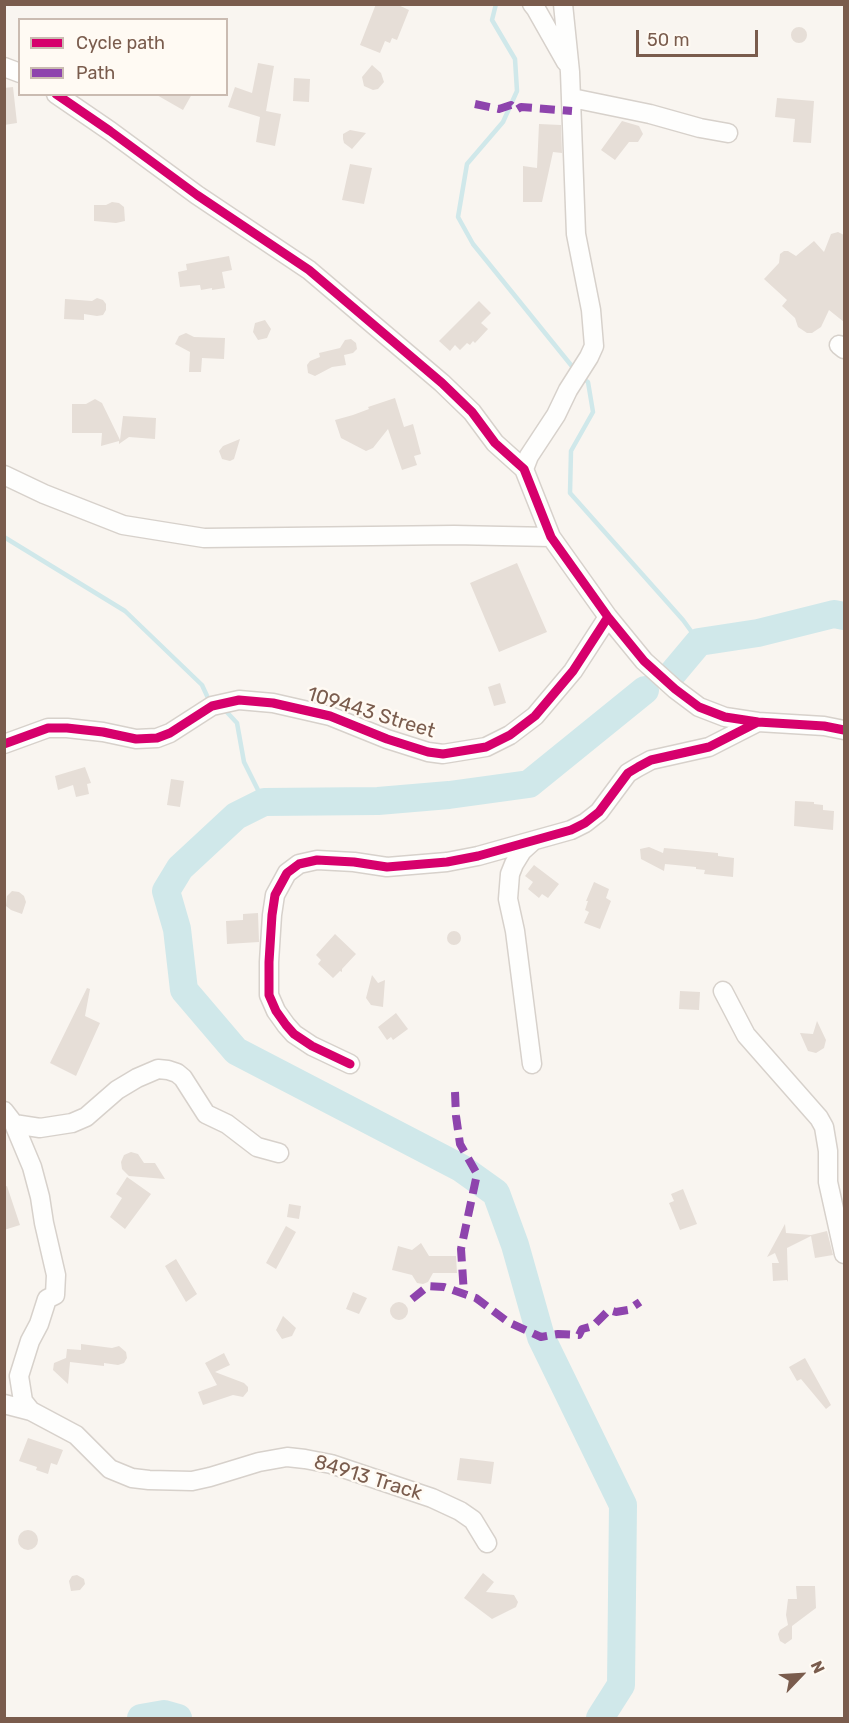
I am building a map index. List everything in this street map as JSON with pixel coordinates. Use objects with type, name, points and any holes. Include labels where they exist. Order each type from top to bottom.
[{"type":"street","points":[[532,4],[548,28],[570,72]]},
{"type":"street","points":[[524,469],[529,456],[556,415],[568,390],[590,357],[594,346],[591,310],[576,234],[572,98],[563,4]]},
{"type":"street","points":[[59,96],[196,195],[309,270],[442,382],[472,412],[495,443],[524,469],[551,537],[608,617],[644,661],[675,689],[699,707],[725,717],[758,722],[824,726],[844,730]]},
{"type":"street","points":[[572,98],[728,133]]},
{"type":"street","points":[[4,475],[44,494],[123,525],[204,538],[551,537]]},
{"type":"street","name":"109443 Street","points":[[4,744],[48,729],[67,728],[136,738],[157,738],[212,706],[239,700],[273,703],[330,716],[387,739],[428,752],[443,753],[486,747],[510,735],[536,716],[573,671],[608,617]]},
{"type":"street","points":[[350,1064],[312,1046],[294,1034],[276,1011],[269,995],[268,962],[272,915],[275,895],[287,873],[298,864],[317,860],[387,867],[437,863],[478,856],[571,830],[599,812],[628,773],[638,767],[651,760],[709,747],[758,722]]},
{"type":"street","points":[[532,1064],[515,931],[508,899],[510,874],[514,864],[522,851],[533,841]]},
{"type":"street","points":[[723,992],[746,1035],[824,1126],[828,1150],[828,1182],[844,1254]]},
{"type":"street","points":[[9,1117],[40,1128],[72,1123],[86,1117],[117,1090],[136,1078],[158,1069],[168,1070],[183,1078],[206,1114],[227,1124],[257,1147],[279,1153]]},
{"type":"street","points":[[9,1117],[32,1167],[56,1275],[55,1295],[47,1299],[19,1376],[23,1401],[31,1411]]},
{"type":"street","name":"84913 Track","points":[[4,1404],[31,1411],[76,1435],[110,1468],[132,1478],[192,1480],[259,1462],[287,1457],[305,1459],[331,1464],[432,1498],[473,1520],[487,1543]]},
{"type":"building","points":[[376,4],[396,4],[409,10],[397,40],[392,38],[390,43],[385,41],[380,53],[360,45]]},
{"type":"building","points":[[799,27],[807,35],[799,43],[791,35]]},
{"type":"building","points":[[258,63],[274,66],[266,111],[281,114],[275,146],[256,142],[260,117],[228,107],[235,87],[252,93]]},
{"type":"building","points":[[372,65],[381,73],[384,82],[378,89],[373,90],[364,86],[362,77]]},
{"type":"building","points":[[294,78],[310,79],[309,102],[293,101]]},
{"type":"building","points":[[13,87],[17,123],[4,125],[4,88]]},
{"type":"building","points":[[158,96],[191,96],[183,110]]},
{"type":"building","points":[[777,98],[814,101],[811,143],[793,142],[795,119],[775,117]]},
{"type":"building","points":[[622,121],[639,126],[643,134],[638,142],[629,142],[615,160],[601,150]]},
{"type":"building","points":[[539,124],[561,125],[562,153],[553,152],[542,202],[523,202],[523,166],[537,168]]},
{"type":"building","points":[[350,130],[366,133],[352,149],[344,143],[343,139],[343,134]]},
{"type":"building","points":[[350,164],[372,168],[364,204],[342,200]]},
{"type":"building","points":[[112,202],[124,207],[125,221],[116,223],[94,221],[94,205],[106,205]]},
{"type":"building","points":[[838,232],[844,235],[844,322],[829,310],[821,327],[812,333],[807,333],[798,327],[795,318],[782,306],[787,300],[764,279],[779,263],[780,254],[784,251],[796,256],[814,241],[824,252],[831,234]]},
{"type":"building","points":[[229,256],[232,270],[222,272],[225,288],[201,290],[200,285],[180,287],[178,272],[187,270],[186,264]]},
{"type":"building","points":[[97,298],[106,304],[103,315],[84,314],[84,320],[64,319],[65,299],[92,301]]},
{"type":"building","points":[[479,301],[491,313],[481,323],[488,329],[475,343],[473,341],[470,345],[467,343],[460,350],[455,345],[450,351],[439,341]]},
{"type":"building","points":[[265,320],[271,329],[267,338],[258,340],[253,332],[255,323]]},
{"type":"building","points":[[186,333],[194,337],[225,338],[224,359],[202,358],[201,372],[189,372],[190,352],[175,344],[179,336]]},
{"type":"building","points":[[351,339],[356,343],[357,349],[353,353],[344,355],[346,365],[332,367],[315,376],[308,373],[307,365],[310,361],[320,357],[319,353],[340,348],[345,340]]},
{"type":"building","points":[[395,398],[404,427],[413,424],[421,454],[414,456],[417,465],[402,470],[388,429],[373,448],[366,451],[341,438],[335,420]]},
{"type":"building","points":[[95,399],[102,403],[120,440],[123,416],[156,418],[155,439],[129,437],[119,444],[119,441],[101,446],[102,433],[72,433],[72,404],[86,404]]},
{"type":"building","points":[[240,439],[234,459],[230,461],[222,459],[219,451],[223,446]]},
{"type":"building","points":[[517,563],[547,632],[499,652],[470,583]]},
{"type":"building","points":[[500,683],[506,703],[494,706],[488,687]]},
{"type":"building","points":[[85,767],[91,783],[87,784],[89,794],[76,797],[73,785],[58,790],[55,776]]},
{"type":"building","points":[[171,779],[184,781],[180,807],[167,805]]},
{"type":"building","points":[[795,801],[814,802],[814,804],[823,805],[823,810],[834,811],[833,830],[794,826]]},
{"type":"building","points":[[649,847],[663,853],[664,848],[718,853],[718,856],[734,858],[733,877],[704,874],[705,870],[696,869],[696,867],[665,864],[664,871],[641,859],[640,849]]},
{"type":"building","points":[[534,865],[559,884],[548,898],[542,894],[539,898],[528,889],[533,882],[525,876]]},
{"type":"building","points":[[594,882],[609,889],[606,898],[611,901],[600,929],[584,923],[589,912],[585,910],[588,901],[586,901]]},
{"type":"building","points":[[12,891],[24,896],[26,902],[22,914],[6,906],[7,896]]},
{"type":"building","points":[[258,913],[259,942],[227,944],[226,921],[243,920],[243,914]]},
{"type":"building","points":[[451,931],[457,931],[461,938],[457,945],[451,945],[447,941],[447,935]]},
{"type":"building","points":[[335,934],[356,954],[342,969],[342,972],[340,971],[333,978],[318,964],[321,960],[316,955]]},
{"type":"building","points":[[372,975],[378,983],[385,980],[383,1007],[371,1005],[366,998]]},
{"type":"building","points":[[87,988],[90,989],[85,1016],[100,1023],[76,1076],[50,1063]]},
{"type":"building","points":[[680,991],[700,992],[699,1010],[679,1009]]},
{"type":"building","points":[[396,1013],[408,1029],[393,1040],[391,1037],[387,1040],[378,1027]]},
{"type":"building","points":[[817,1021],[826,1040],[824,1048],[816,1053],[808,1051],[800,1033],[813,1034]]},
{"type":"building","points":[[131,1152],[138,1154],[144,1163],[155,1163],[165,1179],[129,1176],[122,1169],[121,1162],[124,1155]]},
{"type":"building","points":[[127,1177],[151,1194],[125,1229],[110,1217],[122,1198],[116,1194]]},
{"type":"building","points":[[7,1186],[20,1225],[4,1230],[4,1187]]},
{"type":"building","points":[[683,1189],[697,1224],[680,1230],[669,1203],[674,1201],[671,1194]]},
{"type":"building","points":[[289,1204],[301,1206],[299,1219],[287,1217]]},
{"type":"building","points":[[785,1224],[786,1233],[811,1235],[827,1231],[833,1255],[815,1258],[811,1236],[787,1248],[788,1282],[787,1280],[773,1281],[772,1263],[779,1263],[775,1253],[767,1257]]},
{"type":"building","points":[[286,1226],[296,1232],[276,1269],[266,1263]]},
{"type":"building","points":[[421,1243],[429,1256],[456,1256],[457,1273],[433,1273],[428,1282],[423,1284],[417,1283],[412,1275],[392,1270],[398,1246],[412,1250]]},
{"type":"building","points":[[176,1259],[197,1294],[186,1302],[165,1266]]},
{"type":"building","points":[[353,1292],[367,1298],[359,1314],[346,1309]]},
{"type":"building","points":[[395,1302],[403,1302],[408,1307],[406,1318],[395,1320],[390,1315],[390,1307]]},
{"type":"building","points":[[283,1316],[296,1328],[292,1336],[282,1339],[276,1330]]},
{"type":"building","points":[[81,1344],[112,1348],[119,1346],[126,1352],[127,1358],[124,1363],[118,1365],[104,1363],[104,1366],[70,1362],[68,1384],[53,1370],[54,1363],[66,1358],[67,1349],[81,1350]]},
{"type":"building","points":[[224,1353],[230,1365],[215,1372],[244,1383],[248,1391],[243,1397],[233,1395],[203,1405],[198,1392],[217,1385],[205,1363]]},
{"type":"building","points":[[805,1358],[831,1405],[826,1409],[801,1379],[797,1381],[789,1367]]},
{"type":"building","points":[[28,1438],[63,1450],[57,1465],[51,1463],[48,1474],[36,1470],[37,1467],[19,1461]]},
{"type":"building","points":[[460,1458],[494,1462],[491,1484],[457,1480]]},
{"type":"building","points":[[28,1530],[35,1533],[38,1540],[35,1547],[28,1550],[21,1547],[18,1540],[21,1533]]},
{"type":"building","points":[[483,1573],[494,1582],[486,1592],[514,1595],[518,1602],[516,1607],[492,1619],[464,1598]]},
{"type":"building","points":[[77,1575],[84,1579],[85,1584],[80,1590],[71,1591],[69,1581],[72,1576]]},
{"type":"building","points":[[796,1586],[815,1586],[816,1608],[792,1626],[792,1639],[785,1644],[780,1641],[778,1634],[788,1625],[786,1615],[788,1599],[797,1599]]},
{"type":"waterway","points":[[496,4],[492,20],[515,59],[517,91],[503,122],[467,164],[458,217],[473,244],[575,370]]},
{"type":"waterway","points":[[582,378],[588,382],[593,412],[571,451],[570,493],[683,620],[699,642]]},
{"type":"waterway","points":[[4,537],[125,611],[202,685],[208,698]]},
{"type":"waterway","points":[[673,673],[699,642],[758,633],[834,614],[844,616]]},
{"type":"waterway","points":[[600,1718],[621,1685],[623,1505],[541,1337],[515,1245],[496,1193],[461,1168],[236,1051],[184,990],[177,929],[166,891],[180,868],[236,816],[264,802],[378,801],[449,795],[529,784],[645,690]]},
{"type":"waterway","points":[[223,708],[237,723],[244,762],[264,802]]},
{"type":"waterway","points":[[141,1718],[164,1714],[178,1718]]},
{"type":"marked path","points":[[475,104],[499,109],[511,105],[516,110],[521,107],[572,111]]},
{"type":"marked path","points":[[455,1092],[460,1144],[477,1174],[461,1249],[464,1294]]},
{"type":"marked path","points":[[412,1299],[428,1286],[444,1287],[476,1298],[508,1322],[541,1337],[558,1334],[579,1335],[582,1329],[593,1326],[609,1310],[616,1312],[628,1310],[640,1302]]},
{"type":"cycle path","points":[[59,96],[197,195],[309,270],[442,383],[472,412],[495,443],[524,469],[551,537],[608,617],[644,661],[675,689],[699,707],[725,717],[758,722],[824,726],[844,730]]},
{"type":"cycle path","points":[[4,744],[48,728],[103,732],[136,739],[157,738],[170,733],[212,706],[239,700],[273,703],[330,716],[387,739],[428,752],[443,754],[486,747],[510,735],[535,716],[573,671],[608,617]]},
{"type":"cycle path","points":[[350,1064],[312,1046],[294,1034],[276,1011],[269,995],[272,915],[275,895],[287,873],[299,864],[317,860],[387,867],[447,862],[478,856],[571,830],[599,812],[628,773],[638,767],[651,760],[709,747],[758,722]]}]
